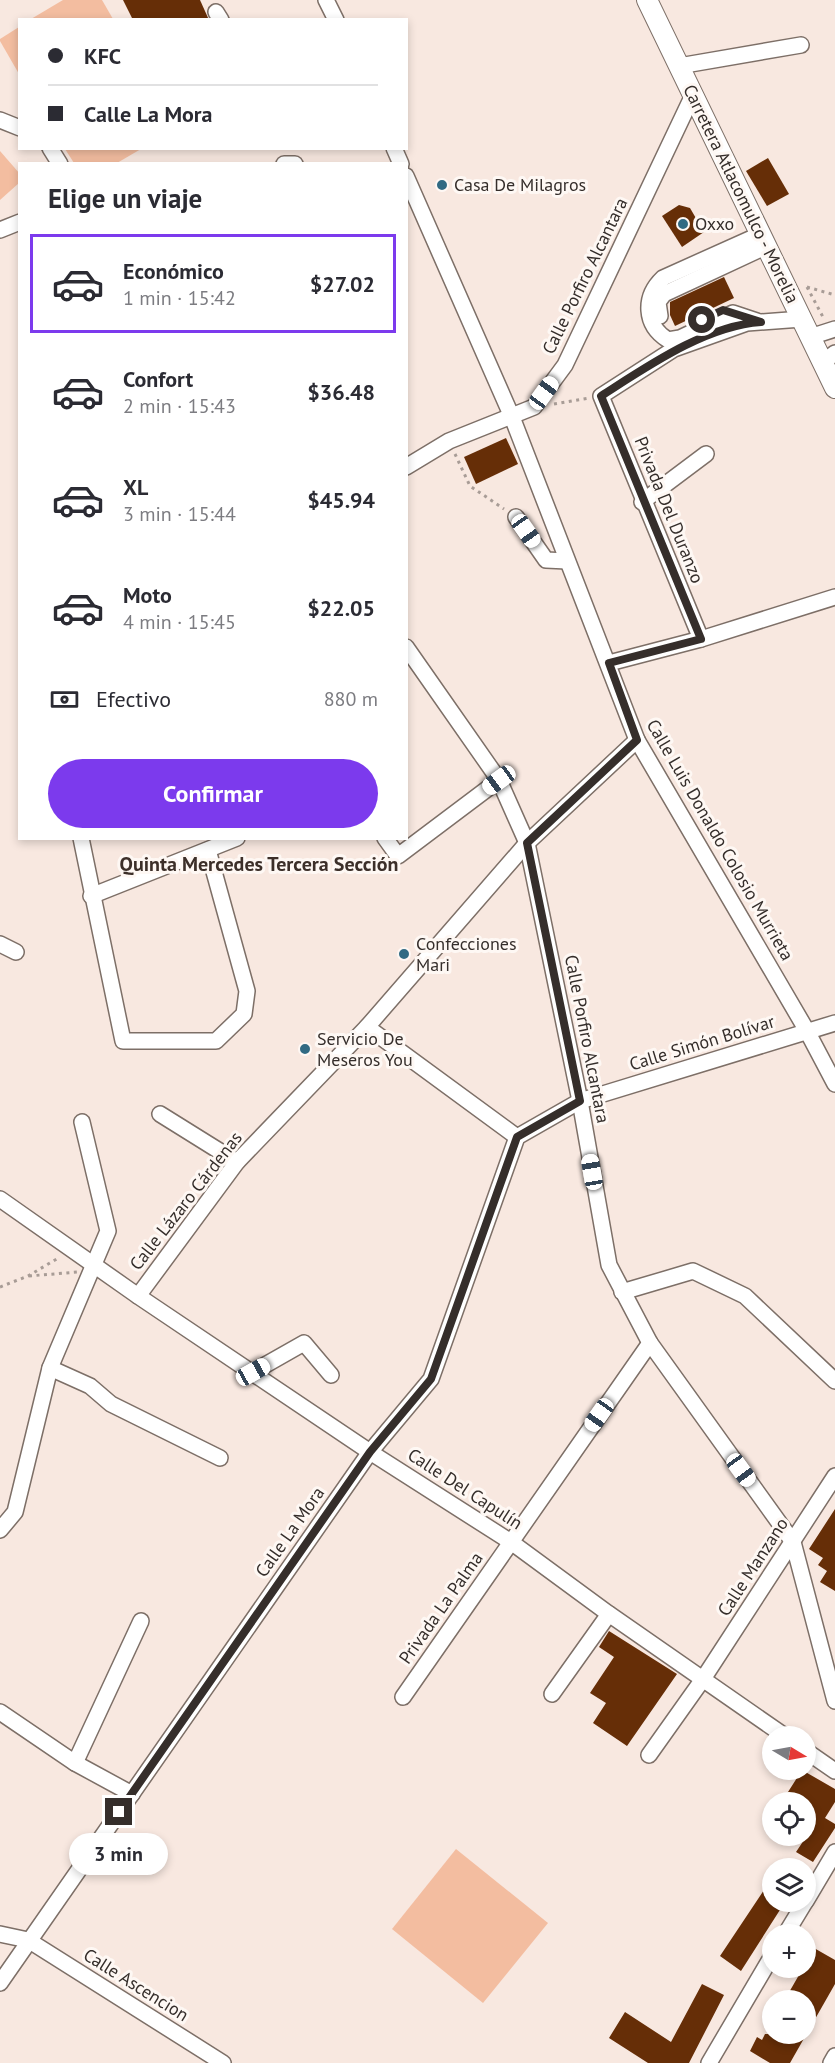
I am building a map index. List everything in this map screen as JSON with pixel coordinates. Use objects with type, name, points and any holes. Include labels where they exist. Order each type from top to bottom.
[{"type":"main road","name":"Carretera Atlacomulco - Morelia","points":[[647,0],[810,337],[829,357],[835,388]]},
{"type":"street","points":[[326,0],[335,18]]},
{"type":"street","points":[[679,66],[801,45]]},
{"type":"street","name":"Calle Porfiro Alcantara","points":[[408,465],[449,441],[534,407],[565,365],[693,95]]},
{"type":"street","points":[[0,120],[18,127]]},
{"type":"street","name":"Calle Luis Donaldo Colosio Murrieta","points":[[408,181],[512,417],[637,740],[807,1031],[835,1084]]},
{"type":"street","points":[[0,230],[18,223]]},
{"type":"street","points":[[761,322],[723,310],[672,332],[665,327],[657,310],[658,302],[664,294],[764,240]]},
{"type":"street","points":[[601,396],[674,349],[747,323],[802,319]]},
{"type":"street","points":[[810,337],[832,330]]},
{"type":"street","name":"Privada Del Duranzo","points":[[601,396],[642,501],[701,639]]},
{"type":"street","points":[[642,501],[706,454]]},
{"type":"street","points":[[516,517],[546,560],[567,561]]},
{"type":"street","points":[[609,663],[701,639],[835,597]]},
{"type":"street","name":"Calle Porfiro Alcantara","points":[[408,649],[499,780],[527,843],[580,1101],[609,1265],[650,1343],[793,1542],[835,1701]]},
{"type":"street","name":"Calle Lázaro Cárdenas","points":[[138,1296],[237,1162],[366,1027],[527,843],[637,740]]},
{"type":"street","points":[[386,840],[398,856],[499,780]]},
{"type":"street","points":[[81,840],[91,896],[123,1041],[216,1041],[244,1014],[248,992],[208,850]]},
{"type":"street","points":[[91,896],[232,840]]},
{"type":"street","points":[[0,944],[16,952]]},
{"type":"street","name":"Calle Simón Bolívar","points":[[580,1101],[835,1023]]},
{"type":"street","points":[[366,1027],[517,1137],[580,1101]]},
{"type":"street","points":[[160,1114],[237,1162]]},
{"type":"street","points":[[0,1530],[15,1512],[50,1368],[108,1231],[82,1122]]},
{"type":"street","name":"Calle La Mora","points":[[0,1983],[370,1452],[431,1379],[517,1137]]},
{"type":"street","name":"Calle Del Capulín","points":[[0,1199],[72,1248],[91,1267],[253,1372],[370,1452],[511,1542],[609,1614],[770,1726]]},
{"type":"street","points":[[622,1292],[693,1271],[745,1296],[835,1381]]},
{"type":"street","points":[[253,1372],[304,1343],[331,1375]]},
{"type":"street","name":"Privada La Palma","points":[[403,1697],[650,1343]]},
{"type":"street","points":[[50,1368],[90,1386],[111,1404],[220,1458]]},
{"type":"street","name":"Calle Manzano","points":[[649,1755],[703,1679],[835,1476]]},
{"type":"street","points":[[552,1694],[609,1614]]},
{"type":"street","points":[[75,1763],[141,1620]]},
{"type":"street","points":[[0,1712],[75,1763],[132,1794]]},
{"type":"street","points":[[816,1758],[835,1771]]},
{"type":"street","points":[[816,1883],[835,1852]]},
{"type":"street","points":[[0,1934],[28,1940]]},
{"type":"street","name":"Calle Ascencion","points":[[28,1940],[223,2063]]},
{"type":"street","points":[[709,2063],[762,1973]]},
{"type":"street","points":[[831,2063],[835,2056]]},
{"type":"path","points":[[784,282],[835,295]]},
{"type":"path","points":[[807,287],[832,330]]},
{"type":"path","points":[[534,407],[601,396]]},
{"type":"path","points":[[449,441],[470,486],[516,517]]},
{"type":"path","points":[[0,1287],[28,1276],[56,1261],[72,1248]]},
{"type":"path","points":[[28,1276],[91,1267]]},
{"type":"shaded area","points":[[63,0],[102,0],[112,18],[33,18]]},
{"type":"shaded area","points":[[18,28],[18,72],[0,41]]},
{"type":"shaded area","points":[[66,150],[139,150],[119,162],[73,162]]},
{"type":"shaded area","points":[[0,151],[18,172],[18,184],[0,200]]},
{"type":"shaded area","points":[[456,1849],[548,1923],[483,2003],[392,1929]]},
{"type":"building","points":[[123,0],[200,0],[208,18],[132,18]]},
{"type":"building","points":[[768,158],[789,194],[767,206],[746,171]]},
{"type":"building","name":"Oxxo","points":[[679,205],[690,208],[704,232],[682,247],[662,216]]},
{"type":"building","points":[[724,277],[734,298],[675,326],[670,315],[670,302]]},
{"type":"building","points":[[506,438],[518,464],[476,484],[464,457]]},
{"type":"building","points":[[835,1509],[835,1591],[820,1582],[827,1571],[818,1565],[823,1558],[809,1549]]},
{"type":"building","points":[[609,1631],[677,1674],[627,1746],[593,1723],[606,1703],[590,1693],[614,1657],[599,1647]]},
{"type":"building","points":[[816,1778],[835,1789],[835,1802],[825,1818],[835,1824],[835,1828],[816,1858],[806,1858],[796,1852],[800,1846],[816,1846],[816,1792],[788,1792],[796,1780],[816,1780]]},
{"type":"building","points":[[762,1893],[762,1912],[779,1912],[771,1924],[762,1924],[762,1938],[741,1971],[720,1956]]},
{"type":"building","points":[[816,1949],[835,1960],[835,1984],[816,2017],[816,1990],[790,1990],[797,1978],[816,1978]]},
{"type":"building","points":[[702,1984],[724,1995],[689,2063],[648,2063],[609,2038],[625,2012],[671,2042]]},
{"type":"building","points":[[757,2037],[762,2040],[762,2044],[801,2044],[790,2063],[770,2063],[750,2051]]},
{"type":"place","name":"Casa De Milagros","points":[[442,185]]},
{"type":"place","name":"Oxxo","points":[[683,224]]},
{"type":"place","name":"Confecciones Mari","points":[[404,954]]},
{"type":"place","name":"Servicio De Meseros You","points":[[305,1049]]},
{"type":"district","name":"Quinta Mercedes Tercera Sección","points":[[259,864]]},
{"type":"route","points":[[119,1812],[370,1452],[431,1379],[517,1137],[580,1101],[527,843],[637,740],[609,663],[701,639],[642,501],[601,396],[674,349],[747,323],[761,322],[723,310],[702,320]]}]
